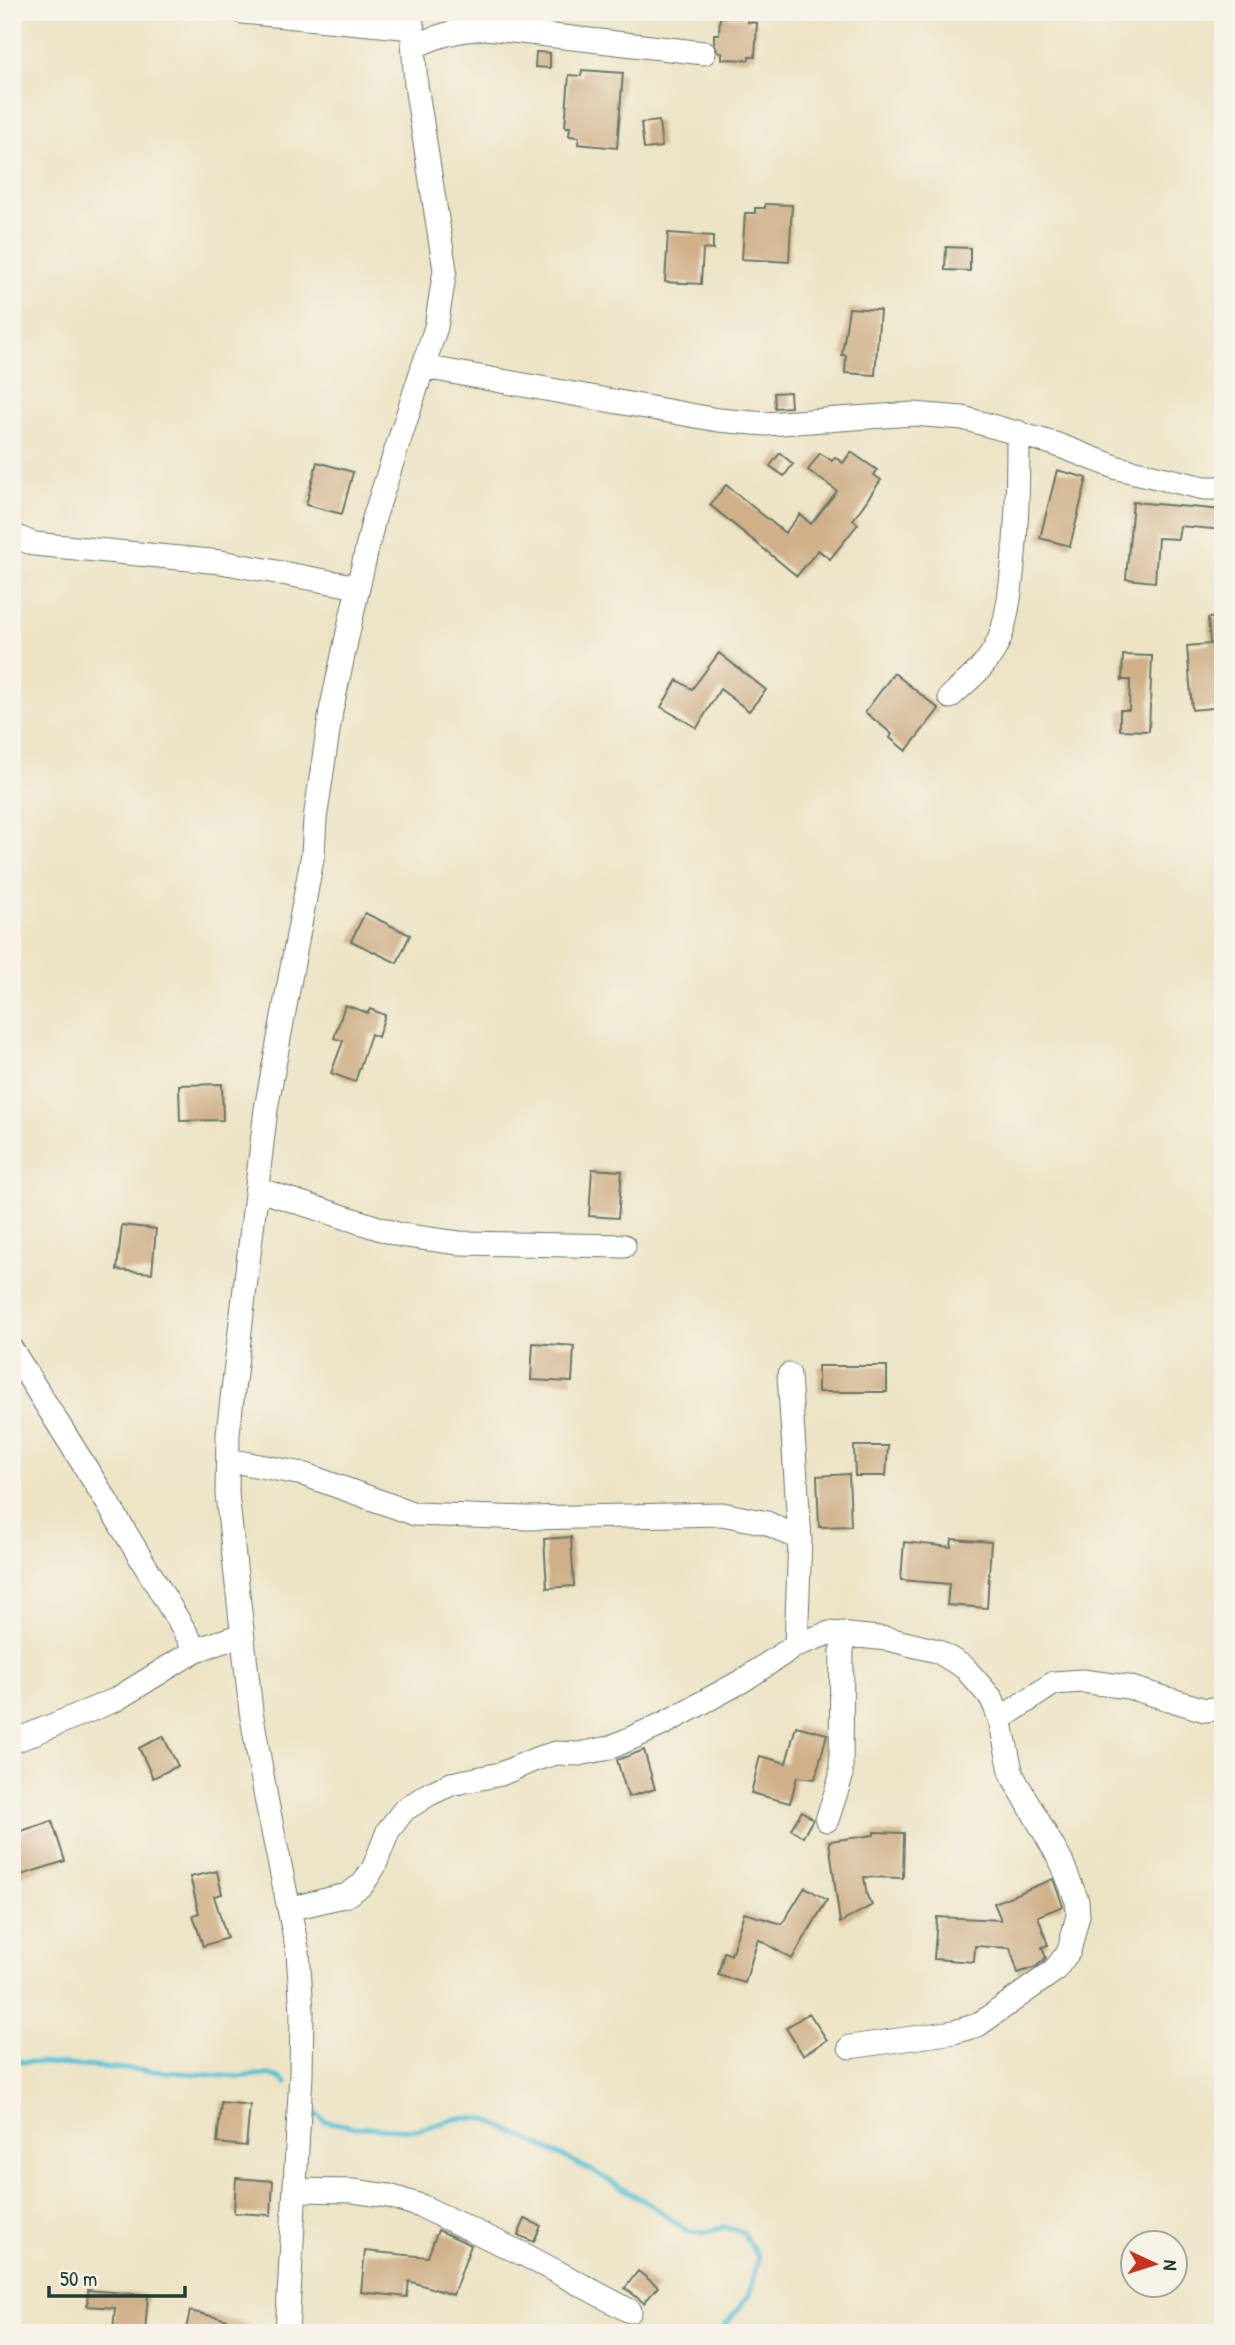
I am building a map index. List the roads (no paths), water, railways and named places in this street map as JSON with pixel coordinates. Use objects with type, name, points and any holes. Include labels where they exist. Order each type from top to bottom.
[{"type":"street","points":[[242,12],[412,29],[437,36],[458,30],[485,28],[704,53]]},
{"type":"street","points":[[287,2333],[302,2012],[298,1951],[266,1798],[242,1634],[227,1493],[228,1433],[266,1109],[313,854],[315,819],[331,711],[374,518],[398,439],[425,367],[436,327],[445,270],[416,85],[412,29]]},
{"type":"street","points":[[425,367],[718,420],[766,424],[913,414],[962,418],[1018,432],[1118,468],[1204,488],[1223,488]]},
{"type":"street","points":[[950,697],[979,671],[995,649],[1004,624],[1018,509],[1018,432]]},
{"type":"street","points":[[12,536],[34,544],[222,562],[358,587]]},
{"type":"street","points":[[257,1189],[400,1235],[458,1243],[624,1246]]},
{"type":"street","points":[[12,1350],[196,1650]]},
{"type":"street","points":[[789,1375],[800,1539],[796,1645]]},
{"type":"street","points":[[228,1460],[303,1474],[415,1514],[528,1518],[722,1514],[767,1523],[800,1539]]},
{"type":"street","points":[[289,1909],[347,1895],[363,1884],[374,1867],[388,1831],[404,1810],[429,1794],[451,1784],[501,1774],[556,1753],[579,1754],[609,1748],[663,1724],[731,1687],[796,1645],[829,1633],[842,1633],[888,1639],[937,1651],[964,1667],[992,1699],[1000,1719],[1012,1775],[1062,1863],[1077,1901],[1078,1915],[1069,1951],[1054,1970],[978,2025],[954,2032],[849,2047]]},
{"type":"street","points":[[827,1820],[841,1777],[842,1633]]},
{"type":"street","points":[[12,1742],[115,1700],[196,1650],[242,1634]]},
{"type":"street","points":[[1000,1719],[1054,1683],[1082,1681],[1128,1687],[1205,1710],[1223,1708]]},
{"type":"street","points":[[295,2190],[353,2191],[389,2196],[421,2206],[527,2256],[630,2311]]},
{"type":"waterway","points":[[12,2061],[239,2077],[264,2074],[275,2076],[286,2083]]},
{"type":"waterway","points":[[314,2111],[324,2121],[356,2127],[417,2130],[459,2118],[486,2119],[591,2170],[653,2206],[688,2232],[703,2233],[725,2227],[744,2233],[758,2258],[749,2295],[719,2333]]}]
